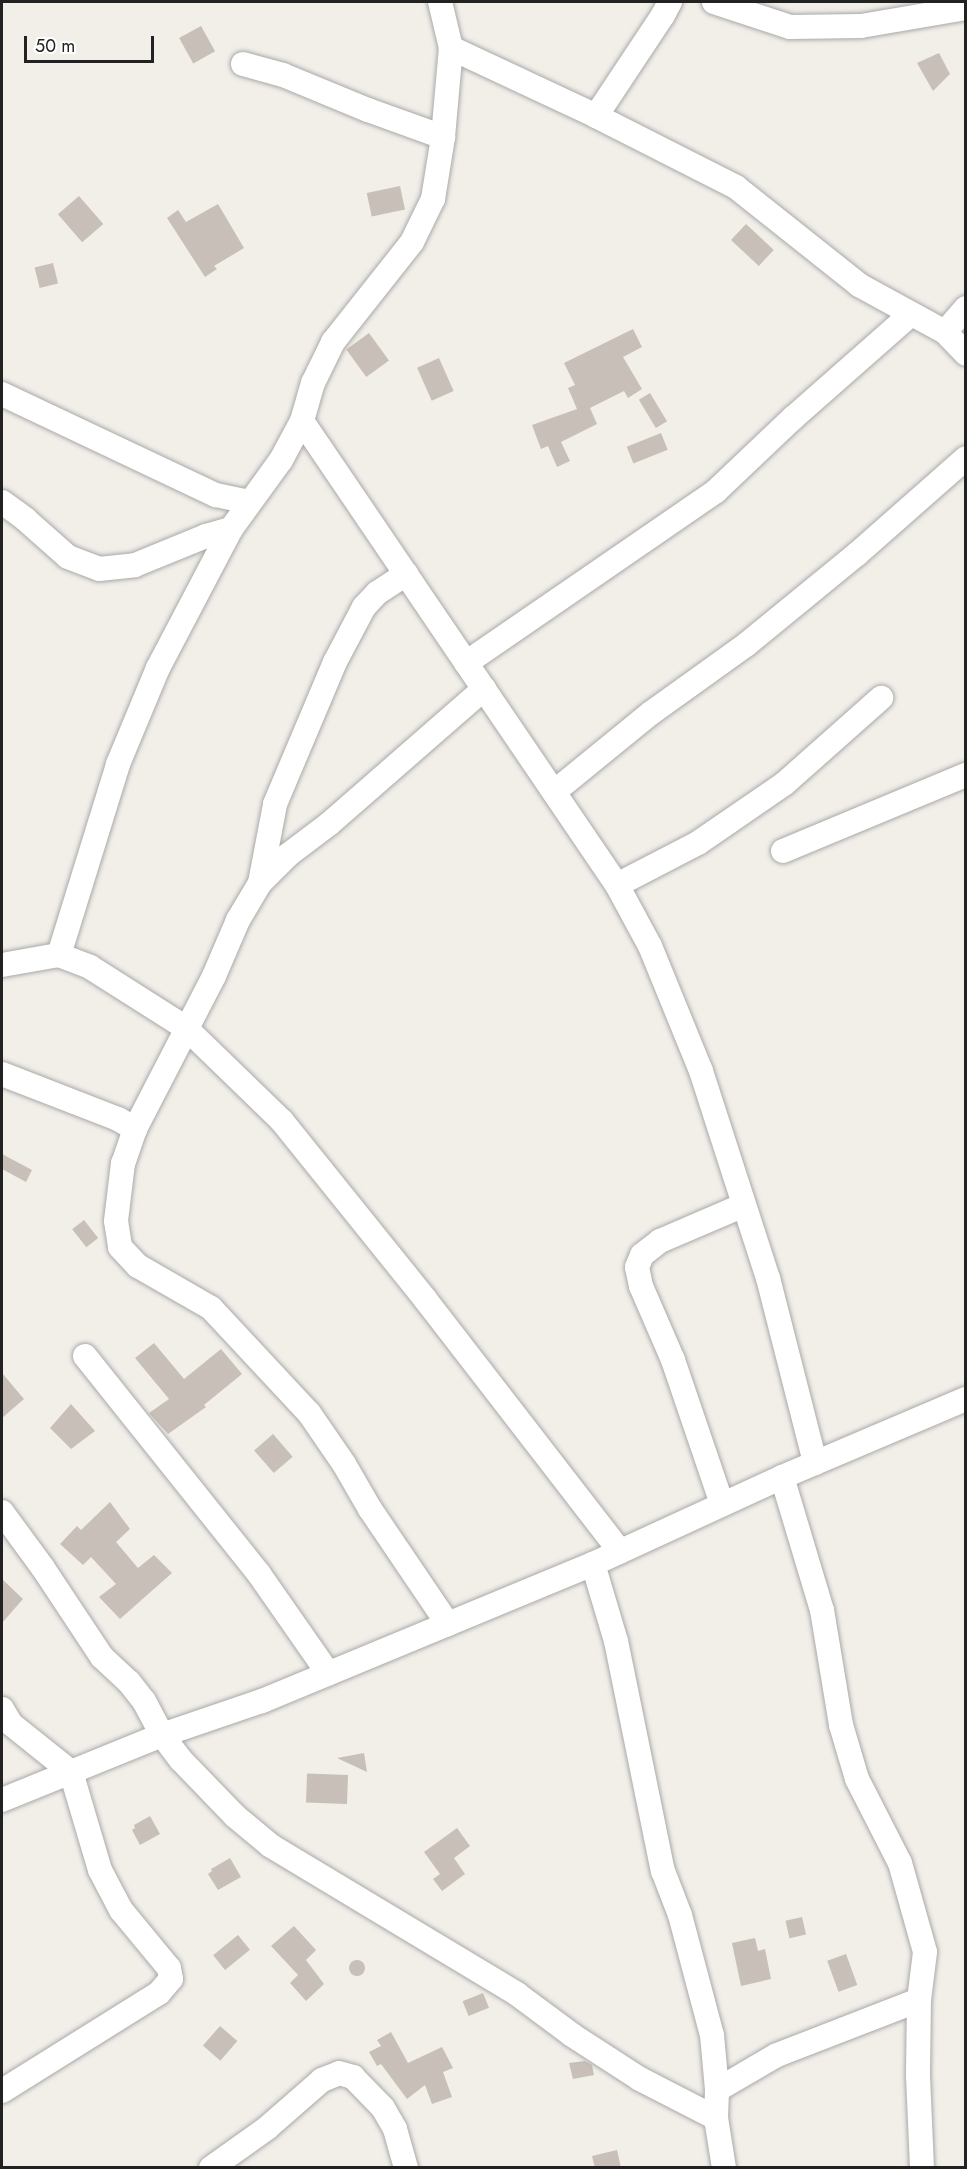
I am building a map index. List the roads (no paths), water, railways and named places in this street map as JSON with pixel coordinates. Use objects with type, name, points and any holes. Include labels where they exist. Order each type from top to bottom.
[{"type":"street","points":[[59,955],[118,764],[158,668],[231,529],[280,460],[302,421],[313,383],[333,342],[412,242],[433,199],[443,137],[451,48],[440,2]]},
{"type":"street","points":[[596,116],[670,2]]},
{"type":"street","points":[[714,2],[790,27],[861,27],[966,8]]},
{"type":"street","points":[[451,48],[596,116],[736,187],[859,285],[910,315],[945,332],[966,354]]},
{"type":"street","points":[[243,64],[284,75],[368,111],[443,137]]},
{"type":"street","points":[[945,332],[966,308]]},
{"type":"street","points":[[466,663],[716,491],[793,418],[910,315]]},
{"type":"street","points":[[2,394],[216,495],[249,502]]},
{"type":"street","points":[[302,421],[617,885],[650,946],[701,1071],[768,1278],[815,1463]]},
{"type":"street","points":[[554,792],[651,713],[747,644],[966,458]]},
{"type":"street","points":[[2,502],[68,557],[99,569],[135,565],[206,536],[231,529]]},
{"type":"street","points":[[260,883],[275,804],[335,662],[364,608],[377,593],[406,574]]},
{"type":"street","points":[[448,1624],[370,1509],[344,1464],[309,1413],[212,1308],[138,1266],[120,1247],[116,1221],[123,1163],[135,1129],[214,976],[238,920],[260,883],[288,855],[329,824],[484,689]]},
{"type":"street","points":[[617,885],[698,843],[784,784],[881,698]]},
{"type":"street","points":[[783,850],[966,775]]},
{"type":"street","points":[[2,965],[59,955],[90,967],[186,1028],[282,1122],[425,1299],[620,1551]]},
{"type":"street","points":[[2,1074],[118,1119],[135,1129]]},
{"type":"street","points":[[722,1504],[676,1370],[641,1286],[637,1267],[642,1255],[660,1241],[744,1205]]},
{"type":"street","points":[[86,1356],[259,1574],[328,1673]]},
{"type":"street","points":[[2,1800],[162,1735],[207,1721],[328,1673],[593,1564],[782,1477],[966,1399]]},
{"type":"street","points":[[782,1477],[822,1610],[841,1725],[857,1779],[900,1863],[925,1952],[919,2000],[918,2076],[922,2168]]},
{"type":"street","points":[[2,1512],[44,1568],[102,1657],[144,1701],[162,1735],[180,1760],[235,1816],[271,1846],[517,1994],[572,2035],[640,2079],[716,2118]]},
{"type":"street","points":[[593,1564],[616,1641],[663,1871],[680,1915],[712,2035],[717,2091],[716,2118],[724,2168]]},
{"type":"street","points":[[2,1709],[11,1724],[71,1772],[100,1870],[121,1910],[169,1968],[171,1979],[159,1993],[2,2091]]},
{"type":"street","points":[[717,2091],[777,2055],[919,2000]]},
{"type":"street","points":[[211,2168],[267,2128],[322,2080],[339,2073],[353,2077],[383,2108],[395,2129],[406,2168]]}]
